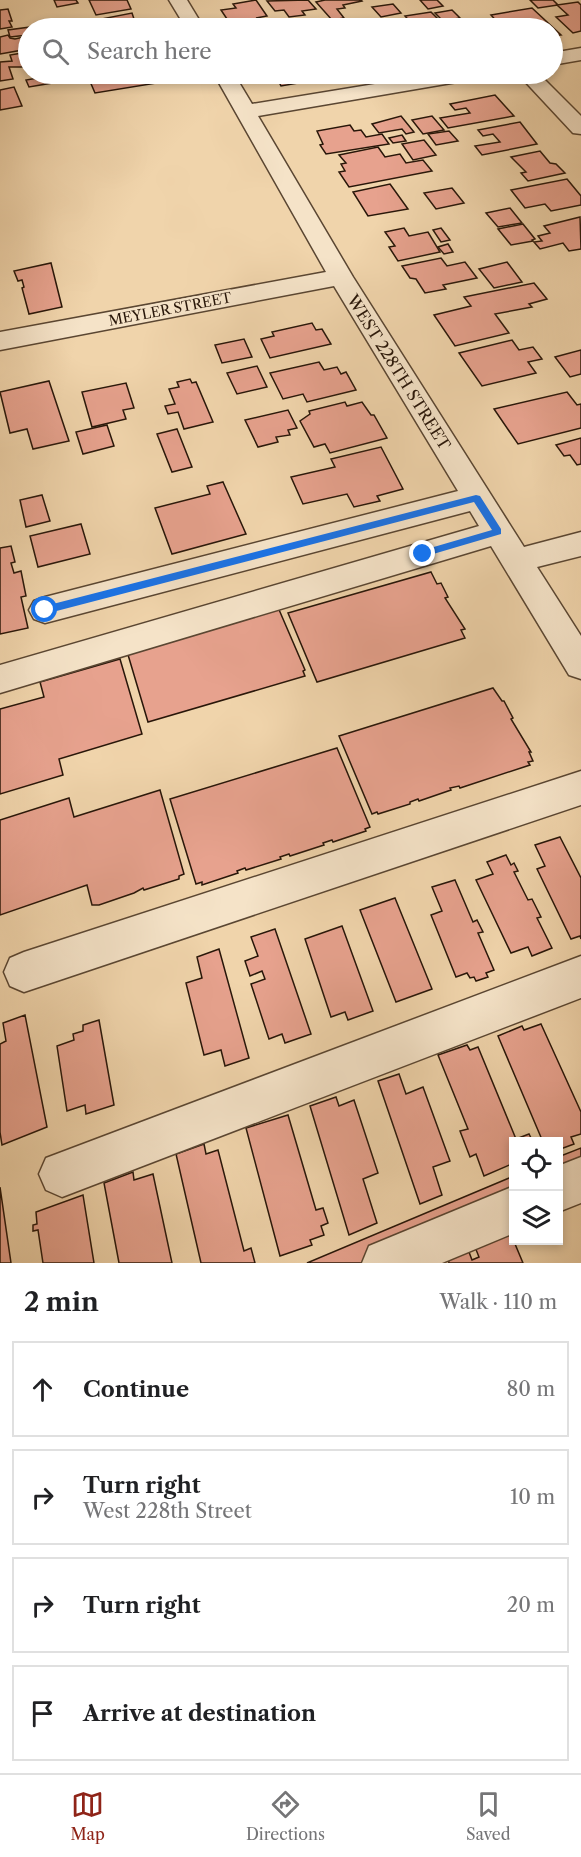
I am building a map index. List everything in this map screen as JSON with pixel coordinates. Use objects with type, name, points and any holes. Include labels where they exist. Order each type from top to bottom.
[{"type":"street","points":[[178,0],[189,18]]},
{"type":"street","points":[[563,57],[581,54]]},
{"type":"street","name":"WEST 228TH STREET","points":[[230,84],[341,277],[581,665]]},
{"type":"street","points":[[248,111],[409,84]]},
{"type":"street","points":[[538,84],[581,128]]},
{"type":"street","name":"MEYLER STREET","points":[[0,341],[341,277]]},
{"type":"street","points":[[45,610],[476,498]]},
{"type":"street","points":[[0,679],[498,532]]},
{"type":"street","points":[[516,561],[581,544]]},
{"type":"street","points":[[24,972],[581,788]]},
{"type":"street","points":[[62,1174],[581,976]]},
{"type":"street","points":[[563,1187],[581,1180]]},
{"type":"street","points":[[386,1263],[509,1211]]},
{"type":"building","points":[[54,0],[76,0],[78,3],[57,7]]},
{"type":"building","points":[[89,0],[127,0],[131,9],[96,15]]},
{"type":"building","points":[[256,0],[267,16],[226,18],[221,10],[236,8],[233,4]]},
{"type":"building","points":[[308,0],[316,9],[302,11],[305,15],[289,17],[284,10],[275,11],[267,1]]},
{"type":"building","points":[[325,0],[362,1],[343,5],[345,8],[337,9],[344,18],[330,18],[316,2]]},
{"type":"building","points":[[420,0],[437,0],[443,6],[428,9]]},
{"type":"building","points":[[530,0],[553,0],[558,5],[538,8]]},
{"type":"building","points":[[578,2],[581,5],[581,31],[573,33],[563,24],[563,18],[556,17],[568,15],[557,5]]},
{"type":"building","points":[[393,4],[401,13],[381,17],[372,7]]},
{"type":"building","points":[[532,8],[543,18],[494,18],[491,15]]},
{"type":"building","points":[[8,9],[12,27],[0,29],[0,10]]},
{"type":"building","points":[[452,10],[460,18],[440,18],[435,13]]},
{"type":"building","points":[[431,12],[437,18],[407,18],[405,16]]},
{"type":"building","points":[[132,13],[134,18],[106,18]]},
{"type":"building","points":[[18,29],[18,36],[10,37],[8,30]]},
{"type":"building","points":[[8,35],[10,38],[18,38],[18,51],[0,54],[0,37]]},
{"type":"building","points":[[18,54],[18,67],[9,67],[13,79],[0,81],[0,62],[12,61],[10,55]]},
{"type":"building","points":[[28,84],[46,84],[29,87]]},
{"type":"building","points":[[91,84],[150,84],[95,93]]},
{"type":"building","points":[[14,87],[22,106],[0,110],[0,90]]},
{"type":"building","points":[[495,95],[514,116],[448,128],[440,118],[470,113],[466,108],[455,110],[450,104]]},
{"type":"building","points":[[401,116],[414,132],[406,134],[402,129],[379,133],[372,124]]},
{"type":"building","points":[[432,116],[444,130],[423,134],[412,120]]},
{"type":"building","points":[[520,122],[537,144],[482,155],[475,146],[500,142],[493,134],[483,136],[478,130]]},
{"type":"building","points":[[350,125],[354,131],[361,130],[366,137],[382,134],[389,144],[326,154],[320,145],[323,144],[317,131]]},
{"type":"building","points":[[449,131],[458,141],[436,145],[428,134]]},
{"type":"building","points":[[402,135],[406,141],[393,143],[389,138]]},
{"type":"building","points":[[424,140],[436,155],[413,160],[402,144]]},
{"type":"building","points":[[378,147],[385,157],[400,154],[406,163],[423,160],[432,171],[349,187],[339,172],[345,171],[341,164],[346,163],[339,155]]},
{"type":"building","points":[[540,151],[550,163],[556,164],[565,173],[528,181],[521,173],[526,172],[511,157]]},
{"type":"building","points":[[567,179],[581,196],[581,205],[551,211],[545,204],[525,208],[511,190]]},
{"type":"building","points":[[390,184],[408,209],[368,216],[353,192]]},
{"type":"building","points":[[452,188],[464,203],[436,209],[424,193]]},
{"type":"building","points":[[510,208],[522,223],[498,227],[486,213]]},
{"type":"building","points":[[580,217],[581,249],[569,251],[563,243],[540,249],[534,242],[542,241],[538,236],[550,233],[544,226]]},
{"type":"building","points":[[523,224],[535,239],[533,241],[511,245],[498,229]]},
{"type":"building","points":[[404,228],[409,236],[428,232],[440,252],[398,261],[389,247],[395,246],[385,232]]},
{"type":"building","points":[[441,228],[450,240],[441,242],[433,230]]},
{"type":"building","points":[[448,244],[453,252],[444,254],[438,247]]},
{"type":"building","points":[[441,258],[447,266],[465,262],[477,278],[443,285],[446,289],[425,293],[416,279],[410,278],[402,266]]},
{"type":"building","points":[[507,262],[522,282],[494,288],[479,269]]},
{"type":"building","points":[[51,263],[62,307],[29,314],[22,280],[18,281],[14,271]]},
{"type":"building","points":[[534,283],[547,299],[529,304],[532,307],[495,314],[509,333],[455,346],[434,315],[471,306],[464,297]]},
{"type":"building","points":[[312,323],[316,330],[322,329],[331,344],[270,358],[261,339],[274,336],[272,332]]},
{"type":"building","points":[[244,339],[252,357],[222,363],[215,345]]},
{"type":"building","points":[[512,340],[519,350],[533,347],[542,359],[528,362],[536,373],[482,386],[459,353]]},
{"type":"building","points":[[581,350],[581,374],[570,377],[555,357]]},
{"type":"building","points":[[319,362],[324,370],[337,367],[341,374],[346,372],[356,390],[307,402],[303,394],[283,399],[270,373]]},
{"type":"building","points":[[257,366],[267,387],[237,394],[227,373]]},
{"type":"building","points":[[190,379],[192,383],[196,382],[213,422],[184,429],[178,412],[168,414],[165,406],[175,404],[169,389],[179,387],[177,382]]},
{"type":"building","points":[[49,381],[69,441],[33,449],[27,429],[10,433],[0,392]]},
{"type":"building","points":[[126,383],[134,408],[123,410],[126,419],[92,427],[82,392]]},
{"type":"building","points":[[567,392],[577,405],[581,404],[581,428],[518,444],[494,409]]},
{"type":"building","points":[[345,402],[347,406],[362,402],[371,415],[374,415],[387,438],[330,453],[325,444],[314,447],[300,421],[310,414],[309,411]]},
{"type":"building","points":[[288,410],[297,428],[288,430],[290,435],[276,437],[278,442],[258,447],[245,420]]},
{"type":"building","points":[[107,425],[114,446],[83,454],[76,432]]},
{"type":"building","points":[[177,429],[192,467],[172,472],[157,434]]},
{"type":"building","points":[[581,438],[581,464],[577,465],[570,455],[564,456],[556,445]]},
{"type":"building","points":[[381,447],[403,489],[377,496],[380,501],[354,507],[347,494],[303,504],[291,477],[335,467],[331,459]]},
{"type":"building","points":[[223,482],[246,534],[172,554],[155,508],[210,494],[207,486]]},
{"type":"building","points":[[42,495],[50,521],[26,527],[20,500]]},
{"type":"building","points":[[81,524],[90,554],[38,567],[30,536]]},
{"type":"building","points":[[11,546],[15,562],[11,563],[14,573],[21,571],[26,596],[21,597],[28,628],[0,634],[0,548]]},
{"type":"building","points":[[431,572],[437,584],[441,583],[448,597],[445,598],[465,629],[461,630],[465,638],[317,682],[288,613]]},
{"type":"building","points":[[277,605],[305,670],[303,671],[305,676],[148,722],[126,648]]},
{"type":"building","points":[[120,659],[142,734],[59,759],[63,775],[0,794],[0,709],[44,697],[40,682]]},
{"type":"building","points":[[493,688],[504,701],[513,718],[511,719],[531,752],[529,752],[533,761],[528,762],[530,765],[372,814],[339,736]]},
{"type":"building","points":[[337,748],[370,827],[365,829],[366,831],[333,842],[332,840],[323,843],[324,845],[290,856],[289,854],[280,857],[281,859],[246,870],[245,868],[237,871],[238,873],[202,885],[202,882],[196,884],[170,799]]},
{"type":"building","points":[[160,790],[184,874],[179,876],[179,879],[144,890],[143,888],[99,905],[92,905],[87,885],[0,915],[0,820],[69,798],[74,817]]},
{"type":"building","points":[[560,837],[581,878],[581,939],[580,936],[571,939],[537,869],[545,866],[535,845]]},
{"type":"building","points":[[506,855],[511,865],[514,863],[518,871],[514,872],[528,900],[532,899],[541,917],[537,918],[552,948],[532,956],[528,947],[511,953],[476,880],[493,874],[487,862]]},
{"type":"building","points":[[455,880],[473,922],[477,920],[483,932],[478,933],[494,970],[486,973],[488,977],[476,981],[467,973],[456,977],[431,915],[442,911],[432,887]]},
{"type":"building","points":[[395,898],[432,989],[396,1002],[360,910]]},
{"type":"building","points":[[342,926],[373,1011],[348,1020],[345,1012],[331,1017],[305,939]]},
{"type":"building","points":[[275,929],[311,1034],[285,1043],[282,1034],[269,1039],[251,984],[265,979],[262,971],[250,976],[245,961],[258,956],[251,937]]},
{"type":"building","points":[[219,949],[249,1058],[225,1066],[221,1050],[204,1055],[186,983],[202,978],[197,957]]},
{"type":"building","points":[[25,1015],[47,1127],[2,1145],[0,1044],[6,1041],[3,1023]]},
{"type":"building","points":[[99,1020],[114,1105],[86,1114],[85,1105],[67,1111],[57,1046],[74,1040],[73,1034],[83,1031],[83,1025]]},
{"type":"building","points":[[541,1024],[581,1112],[581,1134],[571,1137],[574,1144],[563,1148],[563,1137],[541,1137],[498,1036],[522,1026],[524,1030]]},
{"type":"building","points":[[467,1045],[470,1050],[478,1047],[515,1137],[509,1137],[509,1165],[484,1176],[476,1154],[470,1157],[460,1131],[468,1129],[438,1055]]},
{"type":"building","points":[[399,1074],[406,1094],[423,1087],[450,1161],[433,1167],[442,1195],[420,1204],[378,1081]]},
{"type":"building","points":[[336,1097],[339,1106],[354,1100],[378,1173],[363,1179],[377,1223],[349,1235],[310,1106]]},
{"type":"building","points":[[288,1115],[316,1210],[323,1208],[328,1223],[321,1226],[324,1235],[310,1240],[312,1245],[280,1256],[246,1128]]},
{"type":"building","points":[[204,1144],[206,1154],[218,1150],[244,1251],[251,1248],[255,1263],[201,1263],[176,1154]]},
{"type":"building","points":[[581,1148],[581,1198],[563,1205],[563,1191],[563,1155]]},
{"type":"building","points":[[133,1172],[134,1180],[153,1174],[172,1263],[119,1263],[104,1183]]},
{"type":"building","points":[[509,1178],[509,1228],[430,1263],[307,1263]]},
{"type":"building","points":[[0,1187],[11,1263],[0,1263]]},
{"type":"building","points":[[83,1195],[94,1263],[43,1263],[38,1230],[33,1231],[33,1225],[37,1224],[36,1212]]},
{"type":"building","points":[[509,1232],[509,1245],[515,1245],[523,1263],[449,1263],[448,1259],[465,1252],[469,1252],[472,1260],[479,1257],[475,1247]]},
{"type":"route","points":[[45,610],[476,498],[498,532],[423,554]]}]
